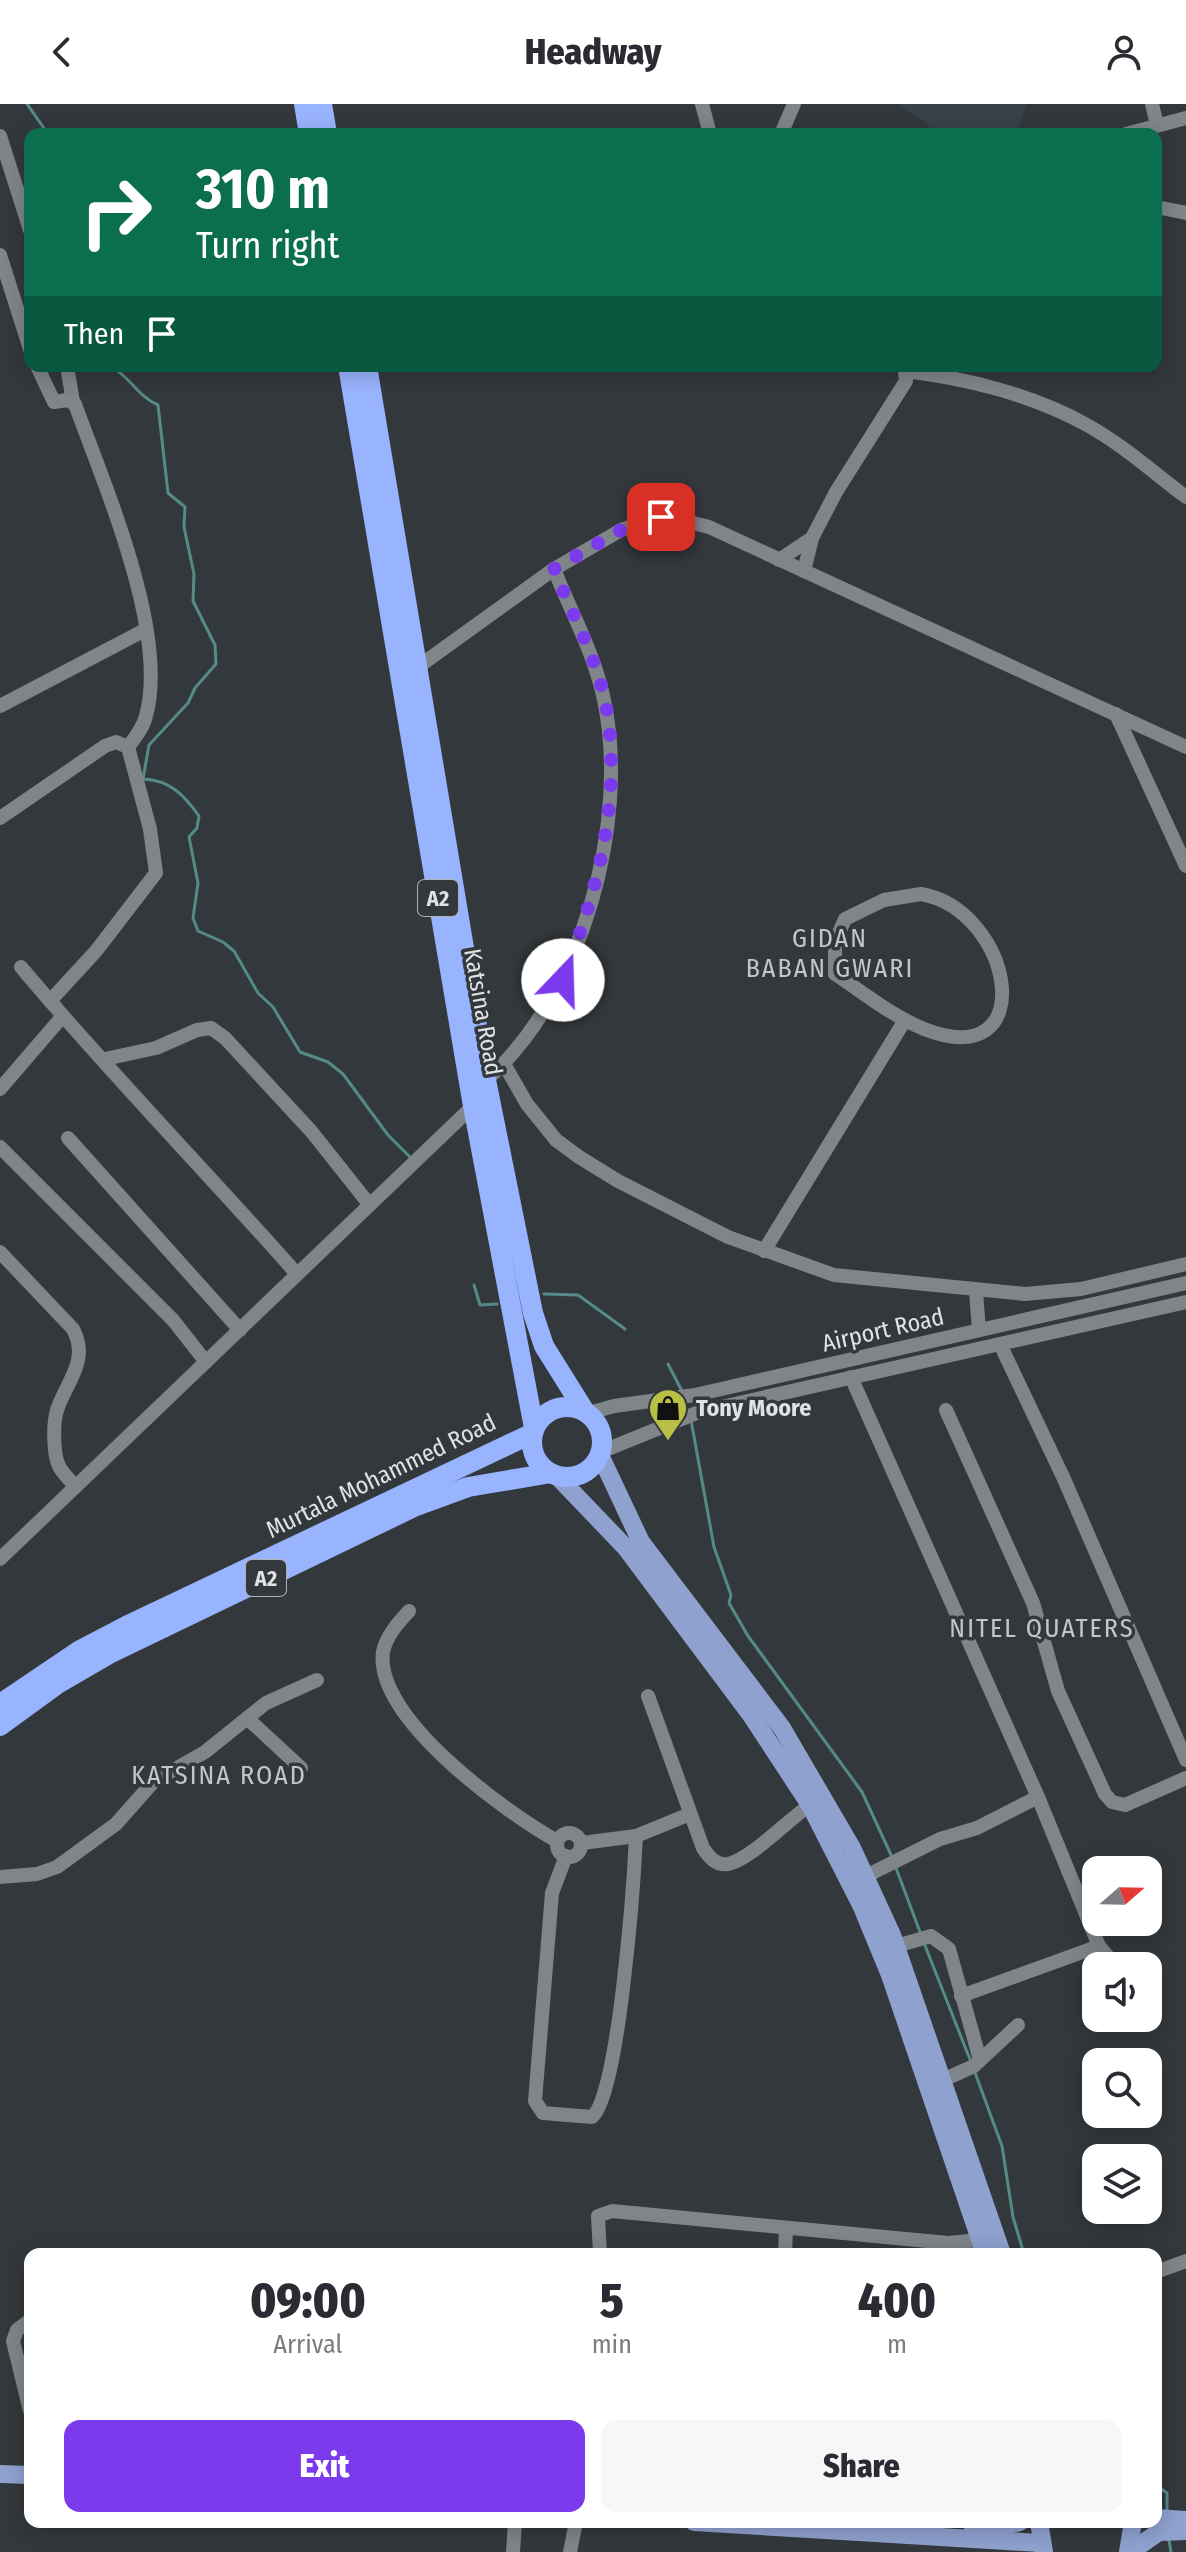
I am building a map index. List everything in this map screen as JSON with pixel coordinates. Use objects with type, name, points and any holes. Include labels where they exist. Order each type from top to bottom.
[{"type":"highway","points":[[304,104],[308,128]]},
{"type":"highway","points":[[322,104],[326,128]]},
{"type":"highway","name":"Katsina Road","points":[[349,372],[537,1330],[587,1412]]},
{"type":"highway","name":"Katsina Road","points":[[368,372],[473,1106],[534,1430]]},
{"type":"highway","name":"A2","points":[[566,1407],[587,1412],[600,1428],[601,1453],[583,1474],[555,1475],[534,1454],[534,1430],[554,1409],[566,1407]]},
{"type":"highway","name":"Murtala Mohammed Road","points":[[0,1704],[39,1676],[126,1626],[534,1430]]},
{"type":"highway","name":"Murtala Mohammed Road","points":[[0,1726],[59,1683],[109,1654],[416,1506],[468,1487],[555,1475]]},
{"type":"main road","points":[[601,1453],[641,1542],[782,1728],[830,1806],[866,1876],[896,1946],[1000,2248]]},
{"type":"main road","points":[[555,1475],[626,1548],[751,1715],[810,1805],[862,1907],[890,1975],[982,2247]]},
{"type":"main road","points":[[0,2474],[24,2475]]},
{"type":"main road","points":[[1129,2552],[1170,2524]]},
{"type":"main road","points":[[778,2528],[1041,2549],[1039,2528]]},
{"type":"main road","points":[[918,2538],[968,2534],[994,2528]]},
{"type":"main road","points":[[1129,2552],[1132,2528]]},
{"type":"street","points":[[702,104],[708,128]]},
{"type":"street","points":[[784,128],[794,104]]},
{"type":"street","points":[[1152,104],[1157,125]]},
{"type":"street","points":[[1147,128],[1186,118]]},
{"type":"street","points":[[0,136],[24,211]]},
{"type":"street","points":[[1162,208],[1186,213]]},
{"type":"street","points":[[0,255],[24,330]]},
{"type":"street","points":[[40,372],[54,402],[73,402]]},
{"type":"street","points":[[50,1001],[96,951],[156,873],[150,829],[128,747],[146,718],[151,688],[145,630],[133,565],[73,402],[68,372]]},
{"type":"street","points":[[804,571],[812,538],[906,381],[906,372]]},
{"type":"street","points":[[928,372],[999,390],[1086,424],[1186,497]]},
{"type":"street","points":[[409,673],[554,569],[621,530],[651,519],[670,517],[695,522],[1186,747]]},
{"type":"street","points":[[779,560],[812,538]]},
{"type":"street","points":[[486,1080],[504,1064],[563,980],[586,918],[609,808],[610,757],[605,700],[554,569]]},
{"type":"street","points":[[0,706],[145,630]]},
{"type":"street","points":[[1116,714],[1186,866]]},
{"type":"street","points":[[0,818],[105,746],[116,742],[128,747]]},
{"type":"street","points":[[903,896],[938,897],[960,910],[979,929],[995,958],[1005,999],[1001,1017],[987,1029],[958,1036],[927,1030],[905,1020],[835,974],[835,942],[845,919],[865,908],[903,896]]},
{"type":"street","points":[[21,967],[62,1017],[105,1059],[296,1273]]},
{"type":"street","points":[[0,1089],[62,1017]]},
{"type":"street","points":[[764,1251],[905,1020]]},
{"type":"street","points":[[105,1059],[156,1048],[197,1030],[211,1028],[311,1131],[369,1204]]},
{"type":"street","points":[[504,1064],[527,1104],[556,1140],[618,1181],[764,1251],[834,1275],[976,1292],[1055,1293],[1186,1264]]},
{"type":"street","points":[[0,1559],[473,1106]]},
{"type":"street","points":[[68,1138],[240,1330]]},
{"type":"street","points":[[0,1147],[173,1320],[206,1362]]},
{"type":"street","points":[[0,1252],[79,1339],[80,1351],[70,1389],[56,1412],[59,1467],[75,1486]]},
{"type":"street","name":"Airport Road","points":[[587,1412],[695,1395],[1186,1283]]},
{"type":"street","points":[[976,1292],[979,1330]]},
{"type":"street","name":"Airport Road","points":[[601,1453],[699,1412],[1186,1302]]},
{"type":"street","points":[[1000,1344],[1064,1479],[1186,1760]]},
{"type":"street","points":[[851,1377],[1104,1952]]},
{"type":"street","points":[[946,1410],[1033,1603],[1058,1691],[1105,1794],[1112,1802],[1125,1805],[1186,1778]]},
{"type":"street","points":[[409,1611],[391,1632],[383,1654],[387,1681],[396,1697],[442,1756],[489,1797],[557,1841],[559,1852],[566,1856],[577,1855],[582,1843]]},
{"type":"street","points":[[0,1877],[37,1874],[57,1867],[116,1824],[154,1781],[205,1752],[266,1703],[317,1680]]},
{"type":"street","points":[[648,1696],[709,1858],[727,1864],[748,1853],[810,1805]]},
{"type":"street","points":[[247,1718],[301,1768]]},
{"type":"street","points":[[866,1876],[940,1839],[977,1828],[1038,1797]]},
{"type":"street","points":[[582,1843],[636,1836],[690,1814]]},
{"type":"street","points":[[557,1841],[569,1832],[577,1834],[582,1843]]},
{"type":"street","points":[[566,1856],[552,1893],[535,2101],[543,2113],[592,2117],[600,2110],[609,2075],[633,1893],[636,1836]]},
{"type":"street","points":[[896,1946],[920,1938],[939,1938],[949,1949],[973,2065]]},
{"type":"street","points":[[961,1996],[1099,1946]]},
{"type":"street","points":[[943,2080],[973,2065],[1018,2025]]},
{"type":"street","points":[[599,2248],[597,2220],[605,2212],[669,2215],[949,2248],[982,2247]]},
{"type":"street","points":[[785,2248],[786,2228]]},
{"type":"street","points":[[1162,2270],[1186,2261]]},
{"type":"street","points":[[24,2325],[17,2330],[13,2341],[24,2386]]},
{"type":"street","points":[[513,2552],[515,2528]]},
{"type":"street","points":[[570,2552],[575,2528]]},
{"type":"shaded area","points":[[899,104],[1026,104],[1019,128],[929,128]]},
{"type":"waterway","points":[[27,104],[44,128]]},
{"type":"waterway","points":[[119,372],[144,397],[158,405],[168,493],[185,507],[184,527],[194,574],[193,601],[215,645],[216,664],[195,688],[188,703],[149,745],[143,779],[161,782],[176,790],[199,816],[197,828],[189,837],[198,883],[193,918],[198,931],[223,942],[234,951],[258,993],[273,1007],[300,1052],[328,1062],[343,1074],[388,1135],[411,1158]]},
{"type":"waterway","points":[[474,1285],[480,1305],[497,1304]]},
{"type":"waterway","points":[[544,1294],[578,1295],[625,1329]]},
{"type":"waterway","points":[[668,1364],[683,1393]]},
{"type":"waterway","points":[[691,1420],[714,1547],[731,1595],[729,1603],[748,1636],[862,1792],[892,1857]]},
{"type":"waterway","points":[[896,1868],[920,1932]]},
{"type":"waterway","points":[[924,1943],[971,2062]]},
{"type":"waterway","points":[[974,2070],[1002,2146],[1013,2217],[1022,2248]]},
{"type":"waterway","points":[[1162,2489],[1167,2493],[1167,2513]]},
{"type":"waterway","points":[[1169,2540],[1171,2552]]},
{"type":"place","name":"Tony Moore","points":[[668,1442]]},
{"type":"district","name":"GIDAN BABAN GWARI","points":[[830,953]]},
{"type":"district","name":"NITEL QUATERS","points":[[1042,1628]]},
{"type":"district","name":"KATSINA ROAD","points":[[219,1775]]},
{"type":"route","points":[[563,980],[586,918],[599,866],[609,808],[610,757],[605,700],[554,569],[621,530],[661,517]]}]
